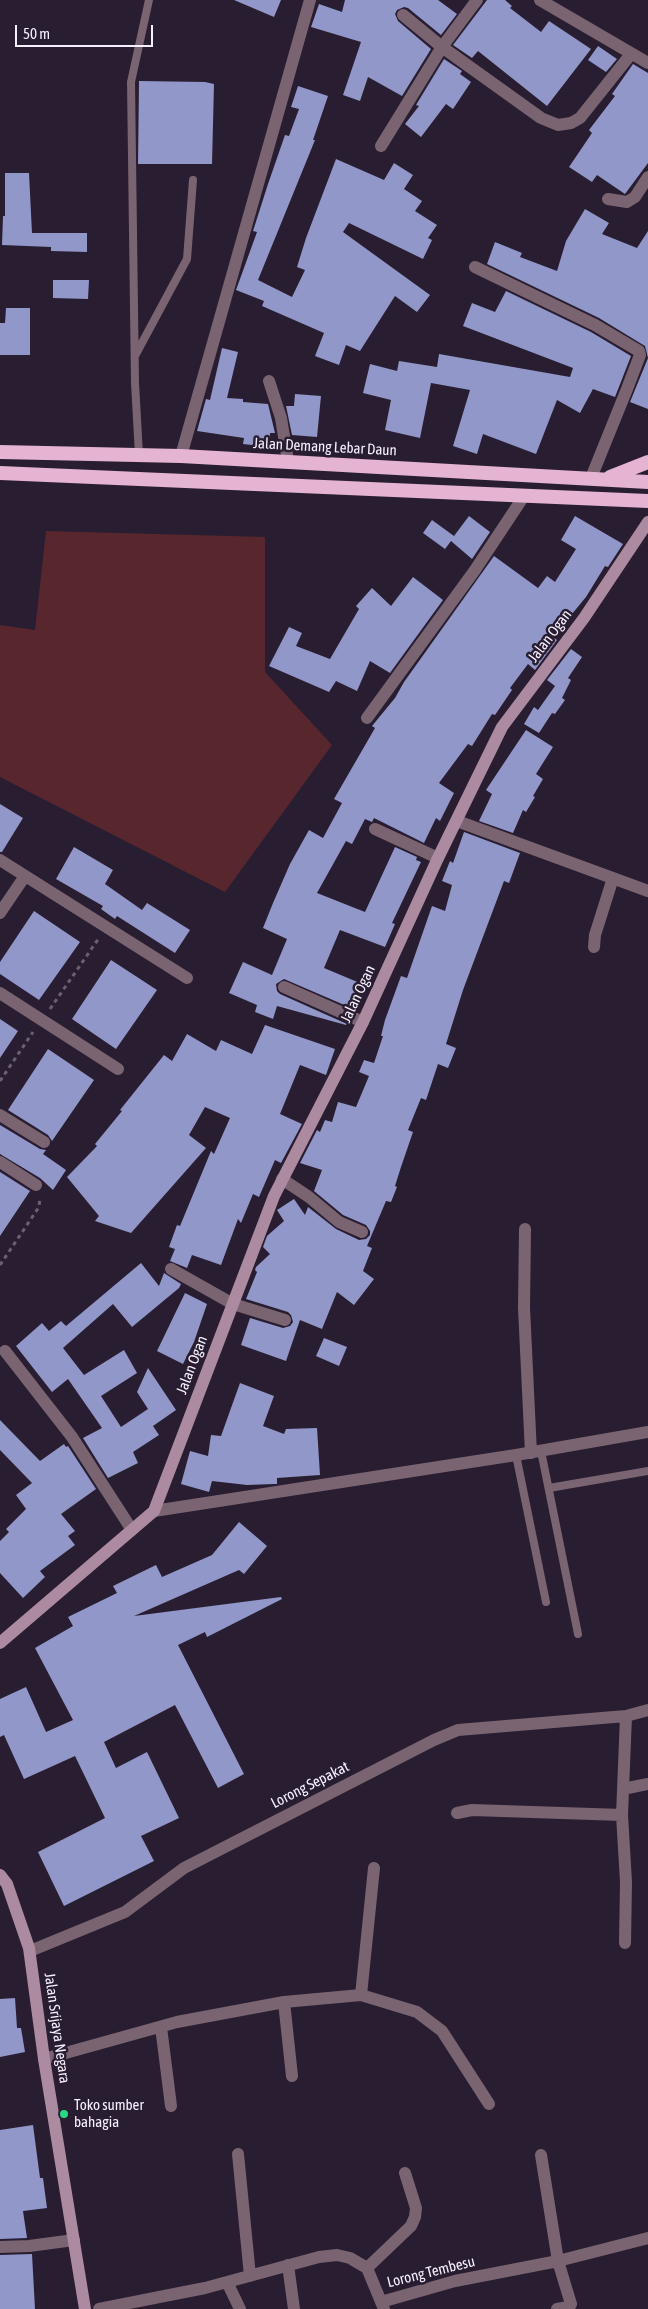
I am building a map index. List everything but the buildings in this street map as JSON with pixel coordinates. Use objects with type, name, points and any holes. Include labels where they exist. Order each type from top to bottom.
[{"type":"highway","name":"Jalan Demang Lebar Daun","points":[[0,452],[181,456],[648,482]]},
{"type":"highway","points":[[598,479],[648,462]]},
{"type":"highway","points":[[0,473],[648,501]]},
{"type":"main road","name":"Jalan Ogan","points":[[0,1643],[154,1511],[282,1180],[363,1022],[438,858],[502,727],[584,618],[648,522]]},
{"type":"main road","name":"Jalan Srijaya Negara","points":[[0,1875],[6,1884],[30,1951],[44,2059],[85,2309]]},
{"type":"street","points":[[181,456],[310,0]]},
{"type":"street","points":[[381,146],[442,47],[477,0]]},
{"type":"street","points":[[540,0],[648,63]]},
{"type":"street","points":[[403,15],[442,47],[541,118],[558,125],[571,123],[580,118],[631,54]]},
{"type":"street","points":[[608,199],[627,202],[635,197],[648,177]]},
{"type":"street","points":[[475,267],[594,324],[639,351],[640,355],[598,479]]},
{"type":"street","points":[[269,381],[281,418],[288,462]]},
{"type":"street","points":[[368,718],[475,570],[524,496]]},
{"type":"street","points":[[457,821],[648,892]]},
{"type":"street","points":[[376,829],[438,858]]},
{"type":"street","points":[[0,860],[188,978]]},
{"type":"street","points":[[0,913],[26,876]]},
{"type":"street","points":[[594,947],[595,935],[613,878]]},
{"type":"street","points":[[284,987],[363,1022]]},
{"type":"street","points":[[0,993],[118,1069]]},
{"type":"street","points":[[0,1115],[44,1142]]},
{"type":"street","points":[[0,1162],[36,1185]]},
{"type":"street","points":[[282,1180],[309,1196],[339,1222],[362,1232]]},
{"type":"street","points":[[526,1229],[524,1308],[536,1452]]},
{"type":"street","points":[[171,1269],[233,1304],[285,1320]]},
{"type":"street","points":[[4,1351],[72,1437],[132,1530]]},
{"type":"street","points":[[154,1511],[536,1452],[648,1432]]},
{"type":"street","name":"Lorong Sepakat","points":[[30,1951],[125,1912],[184,1868],[434,1740],[458,1730],[626,1716],[648,1710]]},
{"type":"street","points":[[625,1943],[626,1882],[622,1815],[626,1716]]},
{"type":"street","points":[[623,1788],[648,1784]]},
{"type":"street","points":[[457,1813],[472,1810],[622,1815]]},
{"type":"street","points":[[361,1995],[374,1868]]},
{"type":"street","points":[[44,2059],[161,2027],[284,2002],[361,1995],[417,2012],[442,2031],[489,2104]]},
{"type":"street","points":[[284,2002],[292,2076]]},
{"type":"street","points":[[161,2027],[171,2106]]},
{"type":"street","points":[[238,2154],[250,2276]]},
{"type":"street","points":[[541,2155],[558,2261],[571,2305],[557,2309]]},
{"type":"street","points":[[367,2268],[411,2226],[415,2217],[416,2208],[405,2172]]},
{"type":"street","name":"Lorong Tembesu","points":[[99,2309],[227,2282],[319,2257],[337,2255],[350,2258],[367,2268],[382,2305],[455,2281],[558,2261],[648,2238]]},
{"type":"street","points":[[0,2247],[29,2246],[74,2240]]},
{"type":"street","points":[[288,2265],[294,2309]]},
{"type":"street","points":[[227,2282],[240,2309]]},
{"type":"lane","points":[[139,455],[135,356],[131,82],[149,0]]},
{"type":"lane","points":[[135,356],[187,259],[193,180]]},
{"type":"lane","points":[[536,1452],[549,1488],[578,1634]]},
{"type":"lane","points":[[516,1455],[546,1602]]},
{"type":"lane","points":[[549,1488],[648,1471]]},
{"type":"path","points":[[0,1081],[107,928]]},
{"type":"path","points":[[0,1265],[39,1207],[41,1193],[36,1185]]},
{"type":"shaded area","points":[[46,531],[265,537],[265,672],[332,745],[225,892],[0,777],[0,625],[35,630]]},
{"type":"place","name":"Toko sumber bahagia","points":[[64,2114]]}]
